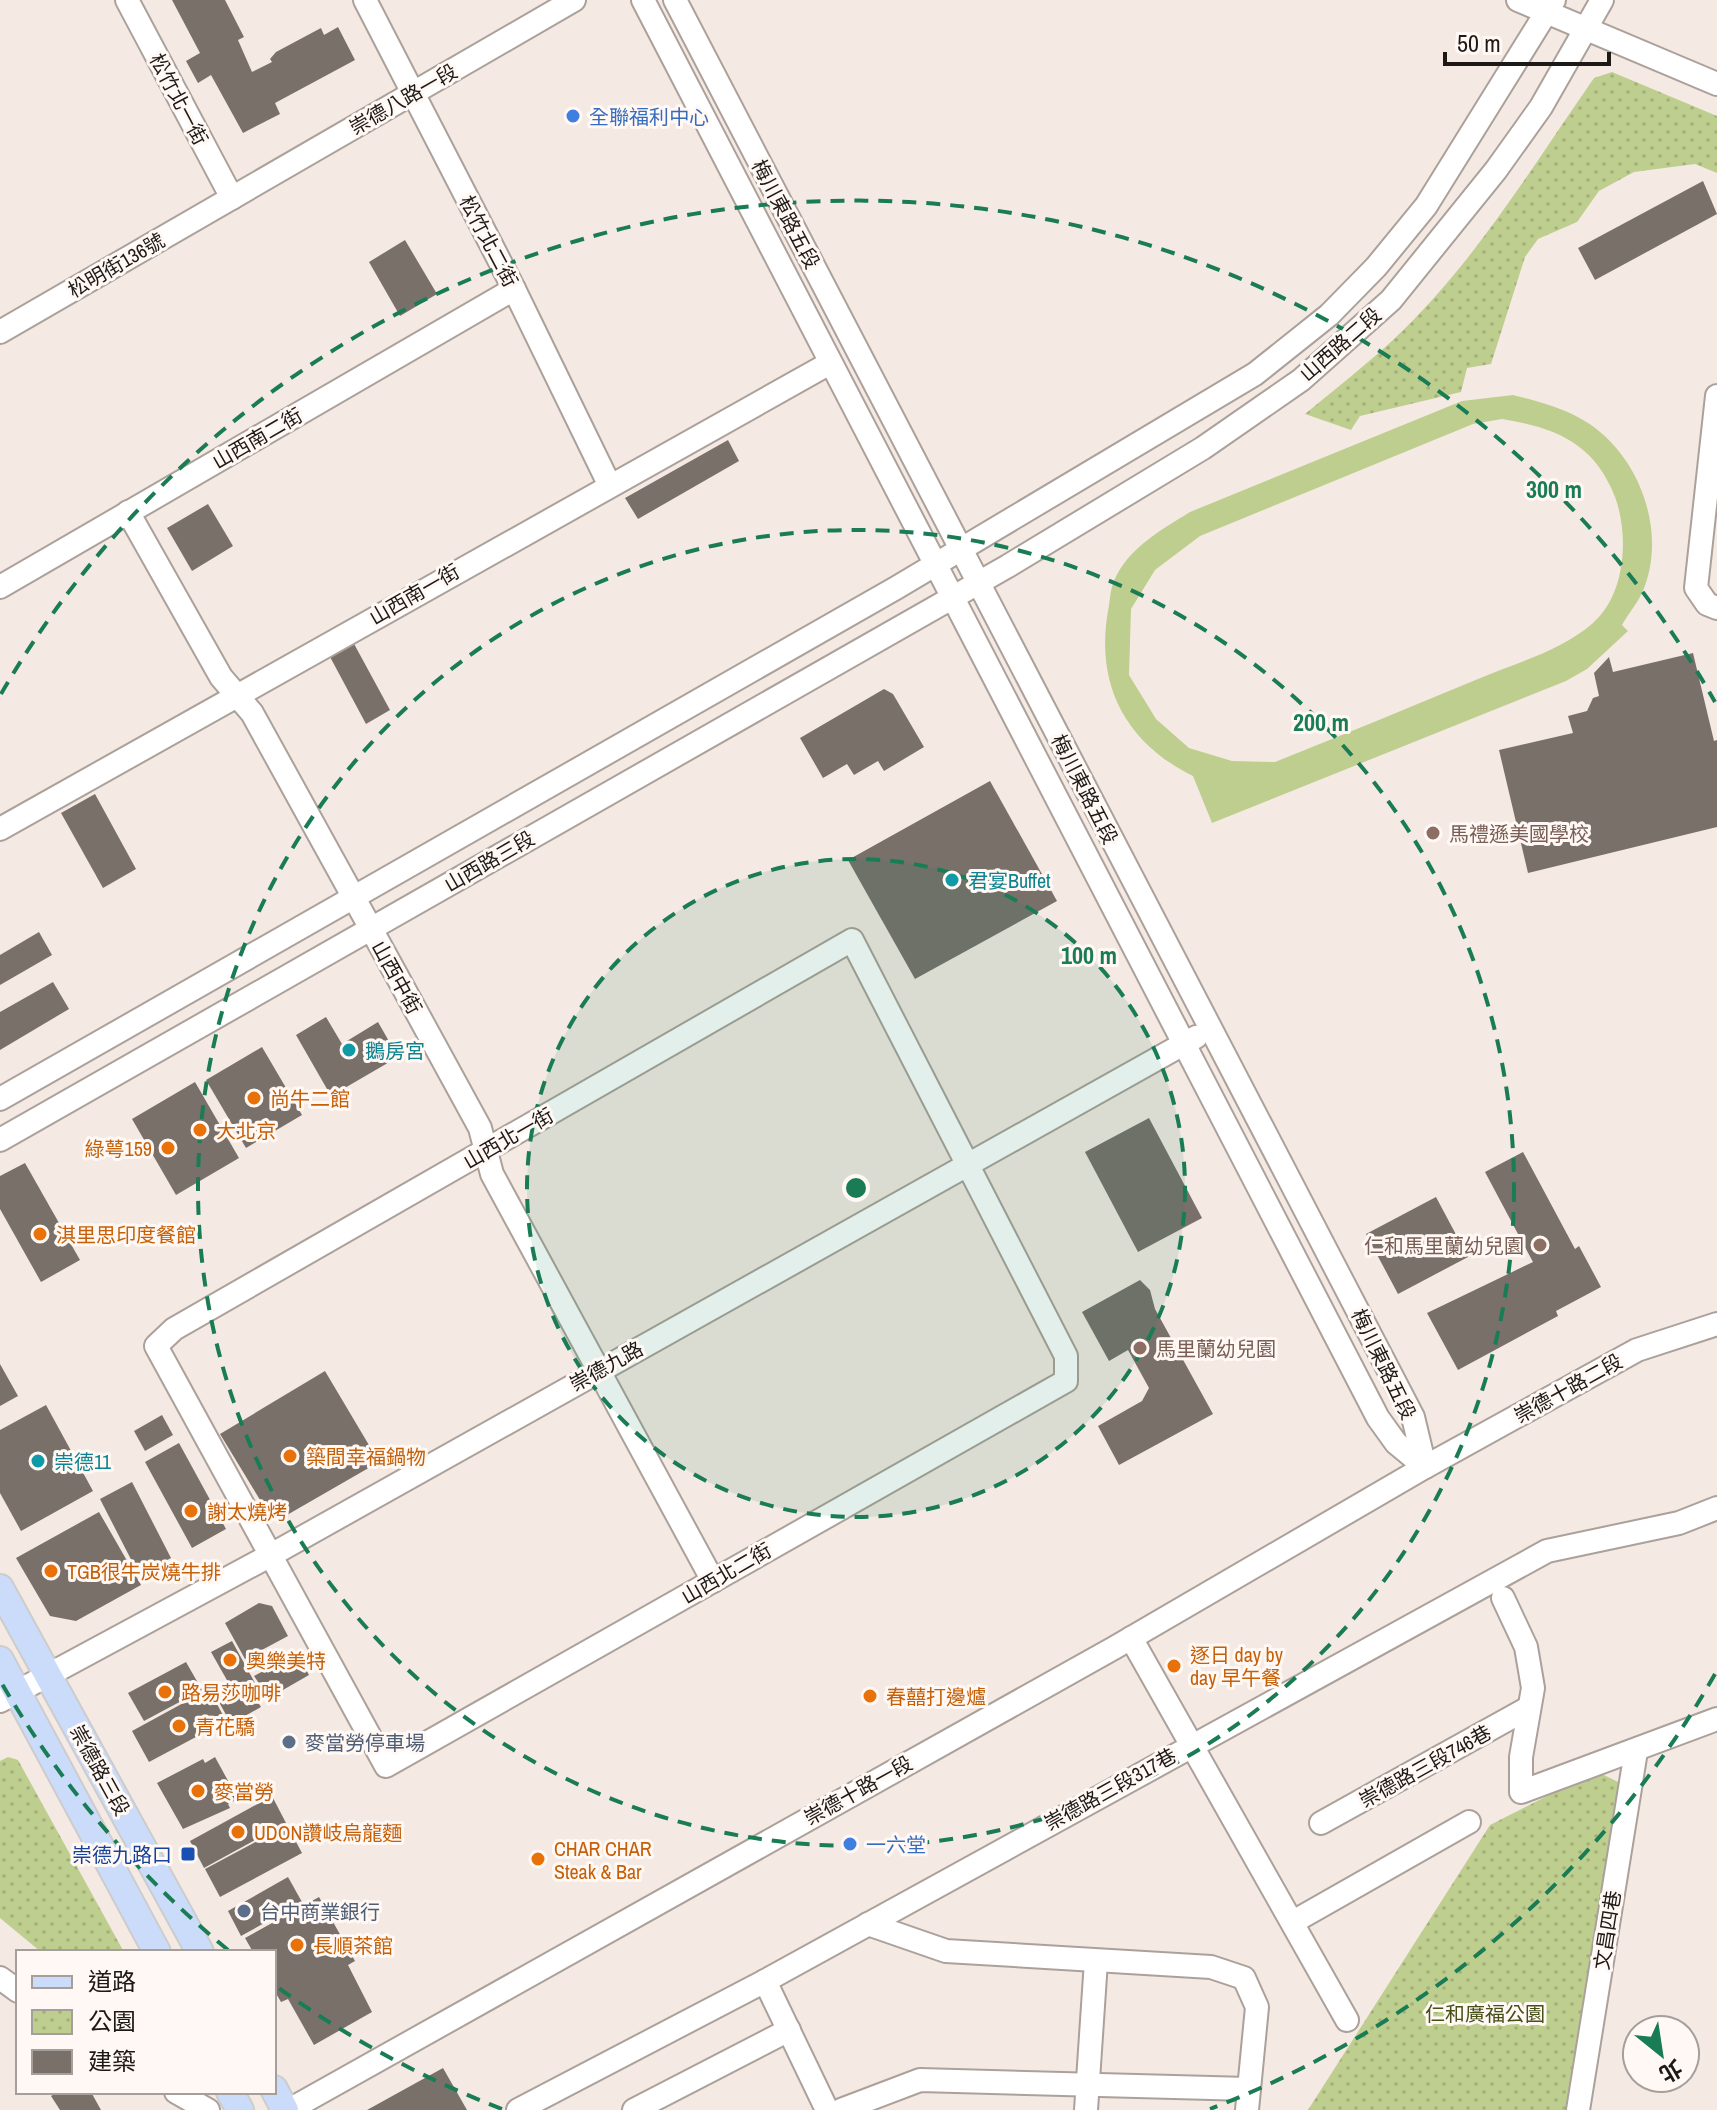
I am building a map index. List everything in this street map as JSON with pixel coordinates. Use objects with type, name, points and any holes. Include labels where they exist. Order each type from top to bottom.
[{"type":"main road","name":"崇德路三段","points":[[0,1588],[199,1950]]},
{"type":"main road","name":"崇德路三段","points":[[0,1660],[9,1696],[156,1950]]},
{"type":"main road","points":[[276,2092],[287,2110]]},
{"type":"street","name":"松竹北一街","points":[[127,0],[232,198]]},
{"type":"street","name":"松竹北二街","points":[[365,0],[514,289],[609,484]]},
{"type":"street","name":"崇德八路一段","points":[[232,198],[574,0]]},
{"type":"street","name":"梅川東路五段","points":[[643,0],[1386,1432],[1425,1467]]},
{"type":"street","name":"梅川東路五段","points":[[675,0],[1413,1417],[1425,1467]]},
{"type":"street","points":[[1518,0],[1551,6],[1586,31],[1717,84]]},
{"type":"street","name":"山西路二段","points":[[978,583],[1203,448],[1338,350],[1391,300],[1496,170],[1541,107],[1602,0]]},
{"type":"street","name":"山西路二段","points":[[961,549],[1255,374],[1329,315],[1376,267],[1426,206],[1551,6]]},
{"type":"street","name":"松明街136號","points":[[0,332],[232,198]]},
{"type":"street","name":"山西南二街","points":[[0,587],[514,289]]},
{"type":"street","name":"山西南一街","points":[[0,829],[609,484],[830,363]]},
{"type":"street","points":[[1717,396],[1696,588],[1707,604],[1717,608]]},
{"type":"street","name":"山西中街","points":[[128,512],[221,677],[252,713],[480,1128],[492,1174],[713,1581]]},
{"type":"street","name":"山西路三段","points":[[0,1099],[961,549]]},
{"type":"street","name":"山西路三段","points":[[0,1140],[978,583]]},
{"type":"street","name":"山西北一街","points":[[271,1555],[156,1346],[174,1329],[852,940],[968,1164]]},
{"type":"street","name":"崇德九路","points":[[9,1696],[271,1555],[1211,1029]]},
{"type":"street","name":"山西北二街","points":[[271,1555],[386,1766],[1066,1381],[1066,1356],[968,1164]]},
{"type":"street","name":"崇德十路二段","points":[[1425,1467],[1637,1350],[1717,1324]]},
{"type":"street","name":"崇德十路一段","points":[[287,2110],[1131,1638],[1425,1467]]},
{"type":"street","name":"崇德路三段317巷","points":[[518,2110],[765,1981],[1191,1743],[1547,1551],[1679,1523],[1717,1508]]},
{"type":"street","points":[[1503,1598],[1526,1647],[1533,1688],[1528,1708],[1521,1792],[1717,1719]]},
{"type":"street","points":[[1131,1638],[1347,2020]]},
{"type":"street","name":"崇德路三段746巷","points":[[1321,1823],[1528,1708]]},
{"type":"street","name":"文昌四巷","points":[[1578,2110],[1636,1751]]},
{"type":"street","points":[[1293,1922],[1469,1822]]},
{"type":"street","points":[[841,2110],[920,2080],[1088,2084],[1248,2100],[1257,2007],[1244,1978],[1211,1967],[946,1951],[868,1924]]},
{"type":"street","points":[[1086,2110],[1096,1961]]},
{"type":"street","points":[[765,1981],[827,2110]]},
{"type":"street","points":[[634,2110],[789,2030]]},
{"type":"street","points":[[180,2094],[208,2110]]},
{"type":"green space","points":[[1612,72],[1717,116],[1717,173],[1695,164],[1634,172],[1599,191],[1577,222],[1538,239],[1525,257],[1491,364],[1467,368],[1461,392],[1360,416],[1351,430],[1305,414],[1383,349],[1423,310],[1501,214],[1594,78]]},
{"type":"green space","points":[[1513,395],[1549,405],[1583,420],[1603,434],[1620,452],[1644,496],[1652,545],[1650,570],[1642,593],[1622,625],[1628,631],[1587,669],[1566,681],[1212,823],[1193,776],[1150,747],[1133,729],[1120,709],[1112,687],[1106,663],[1105,638],[1112,588],[1120,569],[1146,541],[1190,512],[1462,401]],"holes":[[[1502,419],[1556,433],[1584,451],[1596,463],[1615,497],[1622,529],[1622,563],[1612,596],[1593,623],[1538,656],[1275,762],[1232,761],[1189,748],[1156,719],[1129,675],[1131,609],[1155,570],[1200,536],[1473,424]]]},
{"type":"green space","points":[[8,1757],[18,1760],[123,1950],[39,1950],[0,1918],[0,1761]]},
{"type":"green space","name":"仁和廣福公園","points":[[1596,1771],[1622,1784],[1568,2110],[1308,2110],[1490,1825]]},
{"type":"building","points":[[172,0],[225,0],[244,37],[238,40],[252,72],[272,62],[270,59],[276,52],[321,28],[324,35],[338,27],[355,60],[275,103],[280,114],[243,133],[211,75],[198,83],[186,61],[200,53]]},
{"type":"building","points":[[1703,181],[1717,214],[1595,280],[1578,248]]},
{"type":"building","points":[[405,240],[437,294],[400,316],[369,262]]},
{"type":"building","points":[[728,440],[739,461],[638,519],[625,498]]},
{"type":"building","points":[[208,504],[233,546],[192,571],[167,528]]},
{"type":"building","points":[[353,642],[390,710],[366,724],[329,655]]},
{"type":"building","points":[[1693,653],[1714,741],[1717,740],[1717,827],[1528,873],[1499,750],[1573,733],[1568,716],[1587,711],[1593,698],[1599,696],[1594,673],[1609,657],[1613,672]]},
{"type":"building","points":[[884,689],[893,694],[924,747],[884,771],[878,761],[854,775],[847,764],[823,778],[800,738]]},
{"type":"building","name":"君宴Buffet","points":[[990,781],[1057,901],[915,979],[848,860]]},
{"type":"building","points":[[95,794],[136,869],[103,888],[61,813]]},
{"type":"building","points":[[39,932],[52,955],[0,985],[0,955]]},
{"type":"building","points":[[53,982],[69,1009],[0,1050],[0,1012]]},
{"type":"building","name":"鵝房宮","points":[[326,1017],[342,1044],[378,1022],[398,1057],[331,1096],[296,1035]]},
{"type":"building","name":"尚牛二館","points":[[262,1047],[302,1115],[246,1148],[206,1080]]},
{"type":"building","points":[[195,1082],[239,1158],[176,1195],[132,1119]]},
{"type":"building","points":[[1149,1118],[1202,1218],[1138,1252],[1085,1152]]},
{"type":"building","points":[[1523,1152],[1575,1249],[1579,1246],[1601,1287],[1556,1311],[1558,1316],[1458,1370],[1427,1313],[1533,1262],[1485,1172]]},
{"type":"building","name":"淇里思印度餐館","points":[[25,1163],[80,1260],[41,1282],[0,1209],[0,1176]]},
{"type":"building","points":[[1436,1197],[1468,1257],[1398,1294],[1366,1234]]},
{"type":"building","points":[[1140,1280],[1150,1290],[1155,1309],[1213,1414],[1119,1465],[1098,1426],[1142,1401],[1149,1388],[1128,1350],[1109,1361],[1082,1312]]},
{"type":"building","points":[[0,1364],[18,1396],[0,1406]]},
{"type":"building","points":[[325,1371],[379,1462],[287,1515],[268,1513],[220,1434]]},
{"type":"building","name":"崇德11","points":[[46,1405],[93,1491],[21,1531],[0,1493],[0,1430]]},
{"type":"building","points":[[162,1415],[173,1435],[145,1451],[134,1431]]},
{"type":"building","points":[[179,1443],[226,1529],[192,1548],[145,1462]]},
{"type":"building","points":[[132,1482],[171,1558],[139,1575],[100,1499]]},
{"type":"building","points":[[99,1512],[141,1585],[76,1621],[50,1616],[16,1558]]},
{"type":"building","points":[[259,1603],[272,1606],[288,1636],[245,1659],[225,1623]]},
{"type":"building","points":[[232,1641],[260,1692],[254,1696],[261,1707],[231,1724],[213,1691],[228,1682],[211,1652]]},
{"type":"building","points":[[297,1653],[309,1675],[269,1698],[254,1676]]},
{"type":"building","name":"路易莎咖啡","points":[[186,1662],[202,1690],[144,1721],[128,1693]]},
{"type":"building","name":"青花驕","points":[[209,1689],[226,1721],[149,1762],[132,1731]]},
{"type":"building","name":"麥當勞","points":[[215,1757],[238,1799],[228,1804],[230,1808],[183,1829],[157,1783],[203,1759],[205,1763]]},
{"type":"building","name":"UDON讚岐烏龍麵","points":[[272,1796],[286,1823],[204,1868],[190,1841]]},
{"type":"building","points":[[287,1825],[302,1853],[220,1897],[205,1869]]},
{"type":"building","points":[[288,1877],[302,1902],[241,1936],[228,1911]]},
{"type":"building","name":"長順茶館","points":[[319,1897],[355,1961],[348,1965],[372,2012],[314,2045],[288,1999],[281,2002],[276,1993],[276,1950],[252,1950],[245,1938]]},
{"type":"building","points":[[443,2068],[467,2110],[367,2110]]},
{"type":"building","points":[[92,2094],[101,2110],[60,2110],[51,2096]]},
{"type":"place","name":"全聯福利中心","points":[[573,116]]},
{"type":"place","name":"馬禮遜美國學校","points":[[1433,833]]},
{"type":"place","name":"君宴Buffet","points":[[952,880]]},
{"type":"place","name":"鵝房宮","points":[[349,1050]]},
{"type":"place","name":"尚牛二館","points":[[254,1098]]},
{"type":"place","name":"大北京","points":[[200,1130]]},
{"type":"place","name":"綠萼159","points":[[168,1148]]},
{"type":"place","name":"淇里思印度餐館","points":[[40,1234]]},
{"type":"place","name":"仁和馬里蘭幼兒園","points":[[1540,1245]]},
{"type":"place","name":"馬里蘭幼兒園","points":[[1140,1348]]},
{"type":"place","name":"築間幸福鍋物","points":[[290,1456]]},
{"type":"place","name":"崇德11","points":[[38,1461]]},
{"type":"place","name":"謝太燒烤","points":[[191,1511]]},
{"type":"place","name":"TGB很牛炭燒牛排","points":[[51,1571]]},
{"type":"place","name":"奧樂美特","points":[[230,1660]]},
{"type":"place","name":"逐日 day by day 早午餐","points":[[1174,1666]]},
{"type":"place","name":"路易莎咖啡","points":[[165,1692]]},
{"type":"place","name":"春囍打邊爐","points":[[870,1696]]},
{"type":"place","name":"青花驕","points":[[179,1726]]},
{"type":"place","name":"麥當勞停車場","points":[[289,1742]]},
{"type":"place","name":"麥當勞","points":[[198,1791]]},
{"type":"place","name":"UDON讚岐烏龍麵","points":[[238,1832]]},
{"type":"place","name":"一六堂","points":[[850,1844]]},
{"type":"place","name":"崇德九路口","points":[[188,1854]]},
{"type":"place","name":"CHAR CHAR Steak & Bar","points":[[538,1859]]},
{"type":"place","name":"台中商業銀行","points":[[244,1911]]},
{"type":"place","name":"長順茶館","points":[[297,1945]]}]
